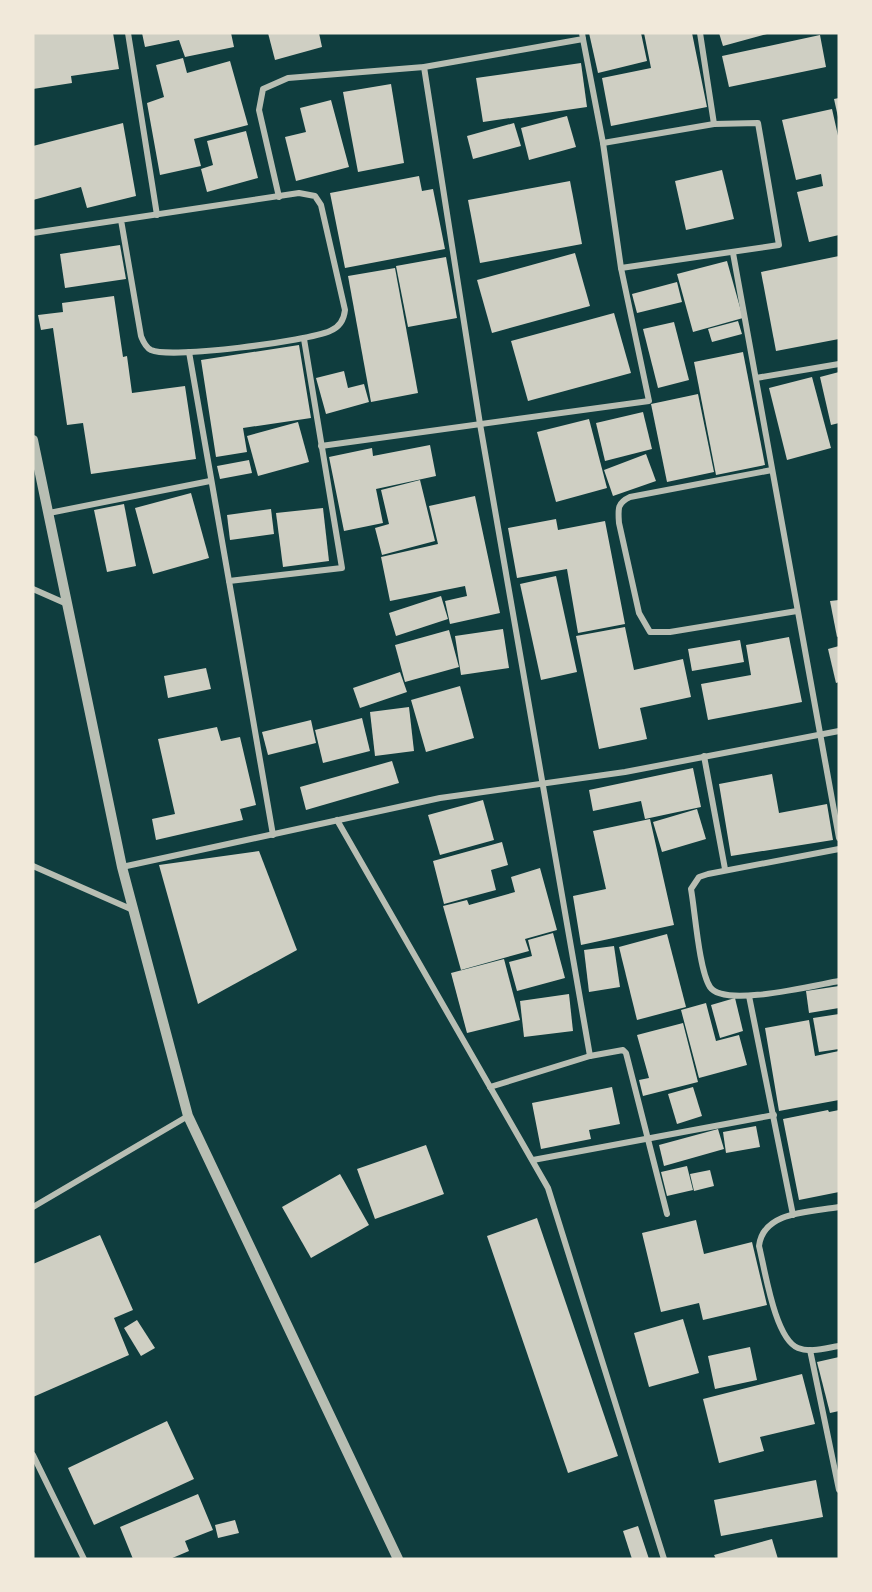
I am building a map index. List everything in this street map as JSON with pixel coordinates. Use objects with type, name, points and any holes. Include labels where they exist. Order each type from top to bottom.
[{"type":"street","points":[[128,33],[157,215]]},
{"type":"street","points":[[700,33],[714,124]]},
{"type":"street","points":[[279,197],[259,110],[263,89],[288,78],[424,67],[583,36],[603,142],[621,268],[649,401],[321,446]]},
{"type":"street","points":[[424,67],[480,424],[590,1056]]},
{"type":"street","points":[[603,142],[714,124],[758,123],[779,245],[621,268]]},
{"type":"street","points":[[33,233],[300,193],[315,196],[319,200],[345,310],[340,325],[331,331],[304,339],[189,352],[152,351],[144,344],[122,220]]},
{"type":"street","points":[[733,253],[839,838]]},
{"type":"street","points":[[229,581],[342,568],[304,339]]},
{"type":"street","points":[[189,352],[273,835]]},
{"type":"street","points":[[756,378],[839,364]]},
{"type":"street","points":[[33,440],[122,867],[188,1116],[398,1559]]},
{"type":"street","points":[[772,470],[630,496],[621,501],[618,508],[619,523],[639,613],[650,632],[670,632],[797,611]]},
{"type":"street","points":[[49,513],[210,481]]},
{"type":"street","points":[[33,589],[68,604]]},
{"type":"street","points":[[122,867],[440,798],[543,784],[839,731]]},
{"type":"street","points":[[704,756],[725,869]]},
{"type":"street","points":[[337,820],[548,1188],[664,1559]]},
{"type":"street","points":[[839,849],[725,869],[699,877],[691,889],[705,978],[717,994],[728,997],[749,996],[839,981]]},
{"type":"street","points":[[33,866],[133,909]]},
{"type":"street","points":[[749,996],[793,1215]]},
{"type":"street","points":[[490,1087],[590,1056],[619,1050],[626,1053],[667,1214]]},
{"type":"street","points":[[533,1160],[774,1115]]},
{"type":"street","points":[[33,1207],[188,1116]]},
{"type":"street","points":[[839,1207],[793,1215],[765,1227],[759,1246],[781,1330],[790,1344],[799,1349],[810,1350],[839,1346]]},
{"type":"street","points":[[810,1350],[839,1490]]},
{"type":"street","points":[[33,1455],[84,1559]]},
{"type":"building","points":[[33,33],[113,33],[119,69],[71,76],[72,83],[33,89]]},
{"type":"building","points":[[142,33],[231,33],[234,47],[185,57],[179,40],[145,47]]},
{"type":"building","points":[[268,33],[319,33],[322,47],[275,60]]},
{"type":"building","points":[[589,33],[641,33],[647,61],[598,73]]},
{"type":"building","points":[[644,33],[692,33],[707,107],[611,126],[602,78],[651,68]]},
{"type":"building","points":[[719,33],[767,33],[767,34],[723,46]]},
{"type":"building","points":[[820,35],[826,67],[729,87],[722,56]]},
{"type":"building","points":[[183,58],[187,73],[230,61],[248,125],[194,139],[201,166],[160,175],[147,103],[164,97],[156,65]]},
{"type":"building","points":[[581,63],[587,107],[483,122],[476,78]]},
{"type":"building","points":[[391,84],[404,163],[358,172],[343,92]]},
{"type":"building","points":[[839,98],[839,116],[838,117],[834,99]]},
{"type":"building","points":[[331,100],[349,167],[296,181],[285,137],[306,132],[300,108]]},
{"type":"building","points":[[832,109],[839,140],[839,235],[809,242],[797,192],[823,186],[821,174],[796,180],[782,120]]},
{"type":"building","points":[[567,116],[576,147],[529,160],[521,128]]},
{"type":"building","points":[[123,123],[136,196],[87,208],[81,187],[33,200],[33,146]]},
{"type":"building","points":[[514,123],[521,146],[473,159],[467,136]]},
{"type":"building","points":[[246,131],[258,178],[207,192],[201,169],[213,165],[207,141]]},
{"type":"building","points":[[722,170],[734,219],[686,230],[675,181]]},
{"type":"building","points":[[419,176],[422,191],[433,189],[445,249],[345,268],[330,193]]},
{"type":"building","points":[[570,181],[582,244],[480,263],[468,200]]},
{"type":"building","points":[[120,245],[126,279],[65,288],[60,254]]},
{"type":"building","points":[[575,253],[590,306],[492,333],[477,280]]},
{"type":"building","points":[[839,256],[839,339],[776,351],[761,272]]},
{"type":"building","points":[[446,257],[457,318],[408,327],[396,266]]},
{"type":"building","points":[[727,261],[743,318],[693,332],[677,274]]},
{"type":"building","points":[[395,268],[418,393],[371,402],[348,276]]},
{"type":"building","points":[[677,282],[682,302],[637,313],[632,294]]},
{"type":"building","points":[[114,296],[123,357],[127,356],[132,393],[185,386],[196,459],[91,474],[83,423],[67,425],[53,328],[41,330],[38,315],[63,312],[62,303]]},
{"type":"building","points":[[614,313],[631,373],[528,401],[511,341]]},
{"type":"building","points":[[738,321],[742,334],[712,342],[708,329]]},
{"type":"building","points":[[674,322],[689,380],[658,388],[643,329]]},
{"type":"building","points":[[299,345],[311,418],[243,428],[247,452],[216,457],[201,360]]},
{"type":"building","points":[[743,352],[765,465],[716,475],[694,362]]},
{"type":"building","points":[[344,371],[348,388],[364,384],[369,402],[326,414],[316,378]]},
{"type":"building","points":[[839,372],[839,423],[831,425],[820,377]]},
{"type":"building","points":[[812,377],[831,448],[787,460],[769,388]]},
{"type":"building","points":[[698,394],[714,472],[667,482],[651,404]]},
{"type":"building","points":[[643,412],[652,449],[605,461],[596,423]]},
{"type":"building","points":[[589,419],[607,488],[556,502],[537,432]]},
{"type":"building","points":[[298,422],[309,462],[258,476],[247,436]]},
{"type":"building","points":[[430,445],[436,476],[376,489],[383,523],[344,531],[329,457],[372,448],[373,456]]},
{"type":"building","points":[[646,454],[656,481],[613,496],[604,470]]},
{"type":"building","points":[[249,460],[252,473],[220,479],[217,466]]},
{"type":"building","points":[[420,480],[435,541],[382,555],[375,528],[389,524],[381,490]]},
{"type":"building","points":[[191,493],[209,558],[153,574],[135,508]]},
{"type":"building","points":[[475,496],[500,613],[450,624],[445,601],[467,596],[465,586],[390,601],[381,557],[438,544],[429,506]]},
{"type":"building","points":[[124,504],[136,566],[107,572],[94,510]]},
{"type":"building","points":[[323,508],[329,561],[283,567],[276,513]]},
{"type":"building","points":[[271,509],[274,534],[230,540],[227,515]]},
{"type":"building","points":[[556,519],[558,530],[605,521],[625,624],[578,633],[567,569],[517,578],[508,528]]},
{"type":"building","points":[[556,576],[577,672],[541,680],[520,584]]},
{"type":"building","points":[[441,596],[448,619],[396,636],[389,613]]},
{"type":"building","points":[[839,600],[839,636],[837,637],[830,601]]},
{"type":"building","points":[[625,627],[634,670],[683,659],[691,697],[640,708],[647,739],[599,749],[576,636]]},
{"type":"building","points":[[503,629],[509,668],[461,675],[455,636]]},
{"type":"building","points":[[449,630],[459,667],[405,682],[395,645]]},
{"type":"building","points":[[789,637],[802,702],[708,720],[701,684],[751,675],[746,645]]},
{"type":"building","points":[[740,640],[744,662],[692,671],[688,649]]},
{"type":"building","points":[[839,646],[839,682],[836,683],[828,649]]},
{"type":"building","points":[[206,668],[211,689],[168,698],[164,676]]},
{"type":"building","points":[[400,672],[407,692],[360,708],[353,688]]},
{"type":"building","points":[[460,686],[474,738],[426,752],[411,700]]},
{"type":"building","points":[[409,707],[414,751],[375,756],[370,712]]},
{"type":"building","points":[[362,718],[370,751],[323,763],[315,730]]},
{"type":"building","points":[[311,720],[316,743],[268,755],[262,732]]},
{"type":"building","points":[[217,727],[221,741],[240,737],[256,805],[240,809],[243,820],[156,840],[152,819],[175,814],[158,739]]},
{"type":"building","points":[[392,761],[399,783],[306,810],[300,787]]},
{"type":"building","points":[[693,768],[701,807],[645,819],[641,801],[593,811],[589,790]]},
{"type":"building","points":[[772,774],[779,813],[827,804],[833,840],[731,856],[719,784]]},
{"type":"building","points":[[483,800],[494,840],[440,855],[428,815]]},
{"type":"building","points":[[697,809],[706,839],[662,852],[653,822]]},
{"type":"building","points":[[650,819],[674,925],[581,945],[573,896],[606,889],[593,831]]},
{"type":"building","points":[[502,842],[508,865],[491,870],[496,890],[444,904],[433,861]]},
{"type":"building","points":[[259,851],[297,950],[198,1004],[159,865]]},
{"type":"building","points":[[540,868],[557,930],[525,939],[529,951],[461,970],[443,906],[467,900],[469,905],[515,892],[511,877]]},
{"type":"building","points":[[553,933],[565,978],[517,991],[509,962],[532,956],[528,940]]},
{"type":"building","points":[[667,934],[686,1007],[637,1020],[619,947]]},
{"type":"building","points":[[614,946],[620,987],[589,992],[584,950]]},
{"type":"building","points":[[504,959],[520,1020],[467,1033],[451,973]]},
{"type":"building","points":[[839,986],[839,1008],[809,1013],[806,991]]},
{"type":"building","points":[[569,994],[573,1031],[524,1037],[520,1001]]},
{"type":"building","points":[[735,998],[743,1031],[720,1038],[711,1005]]},
{"type":"building","points":[[706,1003],[716,1041],[739,1035],[747,1065],[699,1078],[681,1010]]},
{"type":"building","points":[[839,1014],[839,1049],[819,1052],[813,1018]]},
{"type":"building","points":[[809,1020],[815,1056],[839,1051],[839,1100],[779,1111],[765,1028]]},
{"type":"building","points":[[683,1023],[698,1082],[643,1096],[639,1080],[649,1078],[637,1035]]},
{"type":"building","points":[[612,1087],[620,1124],[589,1130],[591,1139],[541,1149],[532,1103]]},
{"type":"building","points":[[693,1087],[702,1116],[677,1124],[668,1094]]},
{"type":"building","points":[[828,1110],[829,1112],[839,1110],[839,1192],[799,1200],[783,1119]]},
{"type":"building","points":[[756,1126],[760,1147],[726,1153],[723,1132]]},
{"type":"building","points":[[718,1129],[724,1149],[664,1166],[659,1145]]},
{"type":"building","points":[[426,1145],[444,1194],[375,1219],[357,1169]]},
{"type":"building","points":[[687,1166],[693,1190],[667,1196],[661,1172]]},
{"type":"building","points":[[710,1170],[714,1186],[694,1191],[690,1174]]},
{"type":"building","points":[[340,1174],[369,1225],[311,1258],[282,1207]]},
{"type":"building","points":[[537,1218],[618,1456],[568,1473],[487,1236]]},
{"type":"building","points":[[696,1220],[704,1254],[752,1242],[767,1305],[703,1320],[699,1303],[661,1312],[642,1233]]},
{"type":"building","points":[[100,1235],[133,1310],[114,1318],[129,1355],[33,1397],[33,1264]]},
{"type":"building","points":[[683,1319],[699,1373],[649,1387],[634,1333]]},
{"type":"building","points":[[137,1320],[155,1348],[141,1356],[124,1328]]},
{"type":"building","points":[[750,1347],[757,1380],[715,1389],[708,1356]]},
{"type":"building","points":[[839,1357],[839,1411],[830,1413],[817,1362]]},
{"type":"building","points":[[802,1374],[815,1424],[760,1437],[764,1451],[719,1463],[703,1399]]},
{"type":"building","points":[[167,1421],[194,1479],[94,1525],[68,1468]]},
{"type":"building","points":[[816,1480],[823,1517],[721,1536],[714,1500]]},
{"type":"building","points":[[198,1494],[213,1530],[185,1541],[189,1551],[170,1559],[133,1559],[120,1527]]},
{"type":"building","points":[[235,1520],[239,1533],[218,1538],[215,1525]]},
{"type":"building","points":[[638,1526],[649,1559],[632,1559],[623,1531]]},
{"type":"building","points":[[772,1539],[778,1559],[716,1559],[714,1555]]}]
